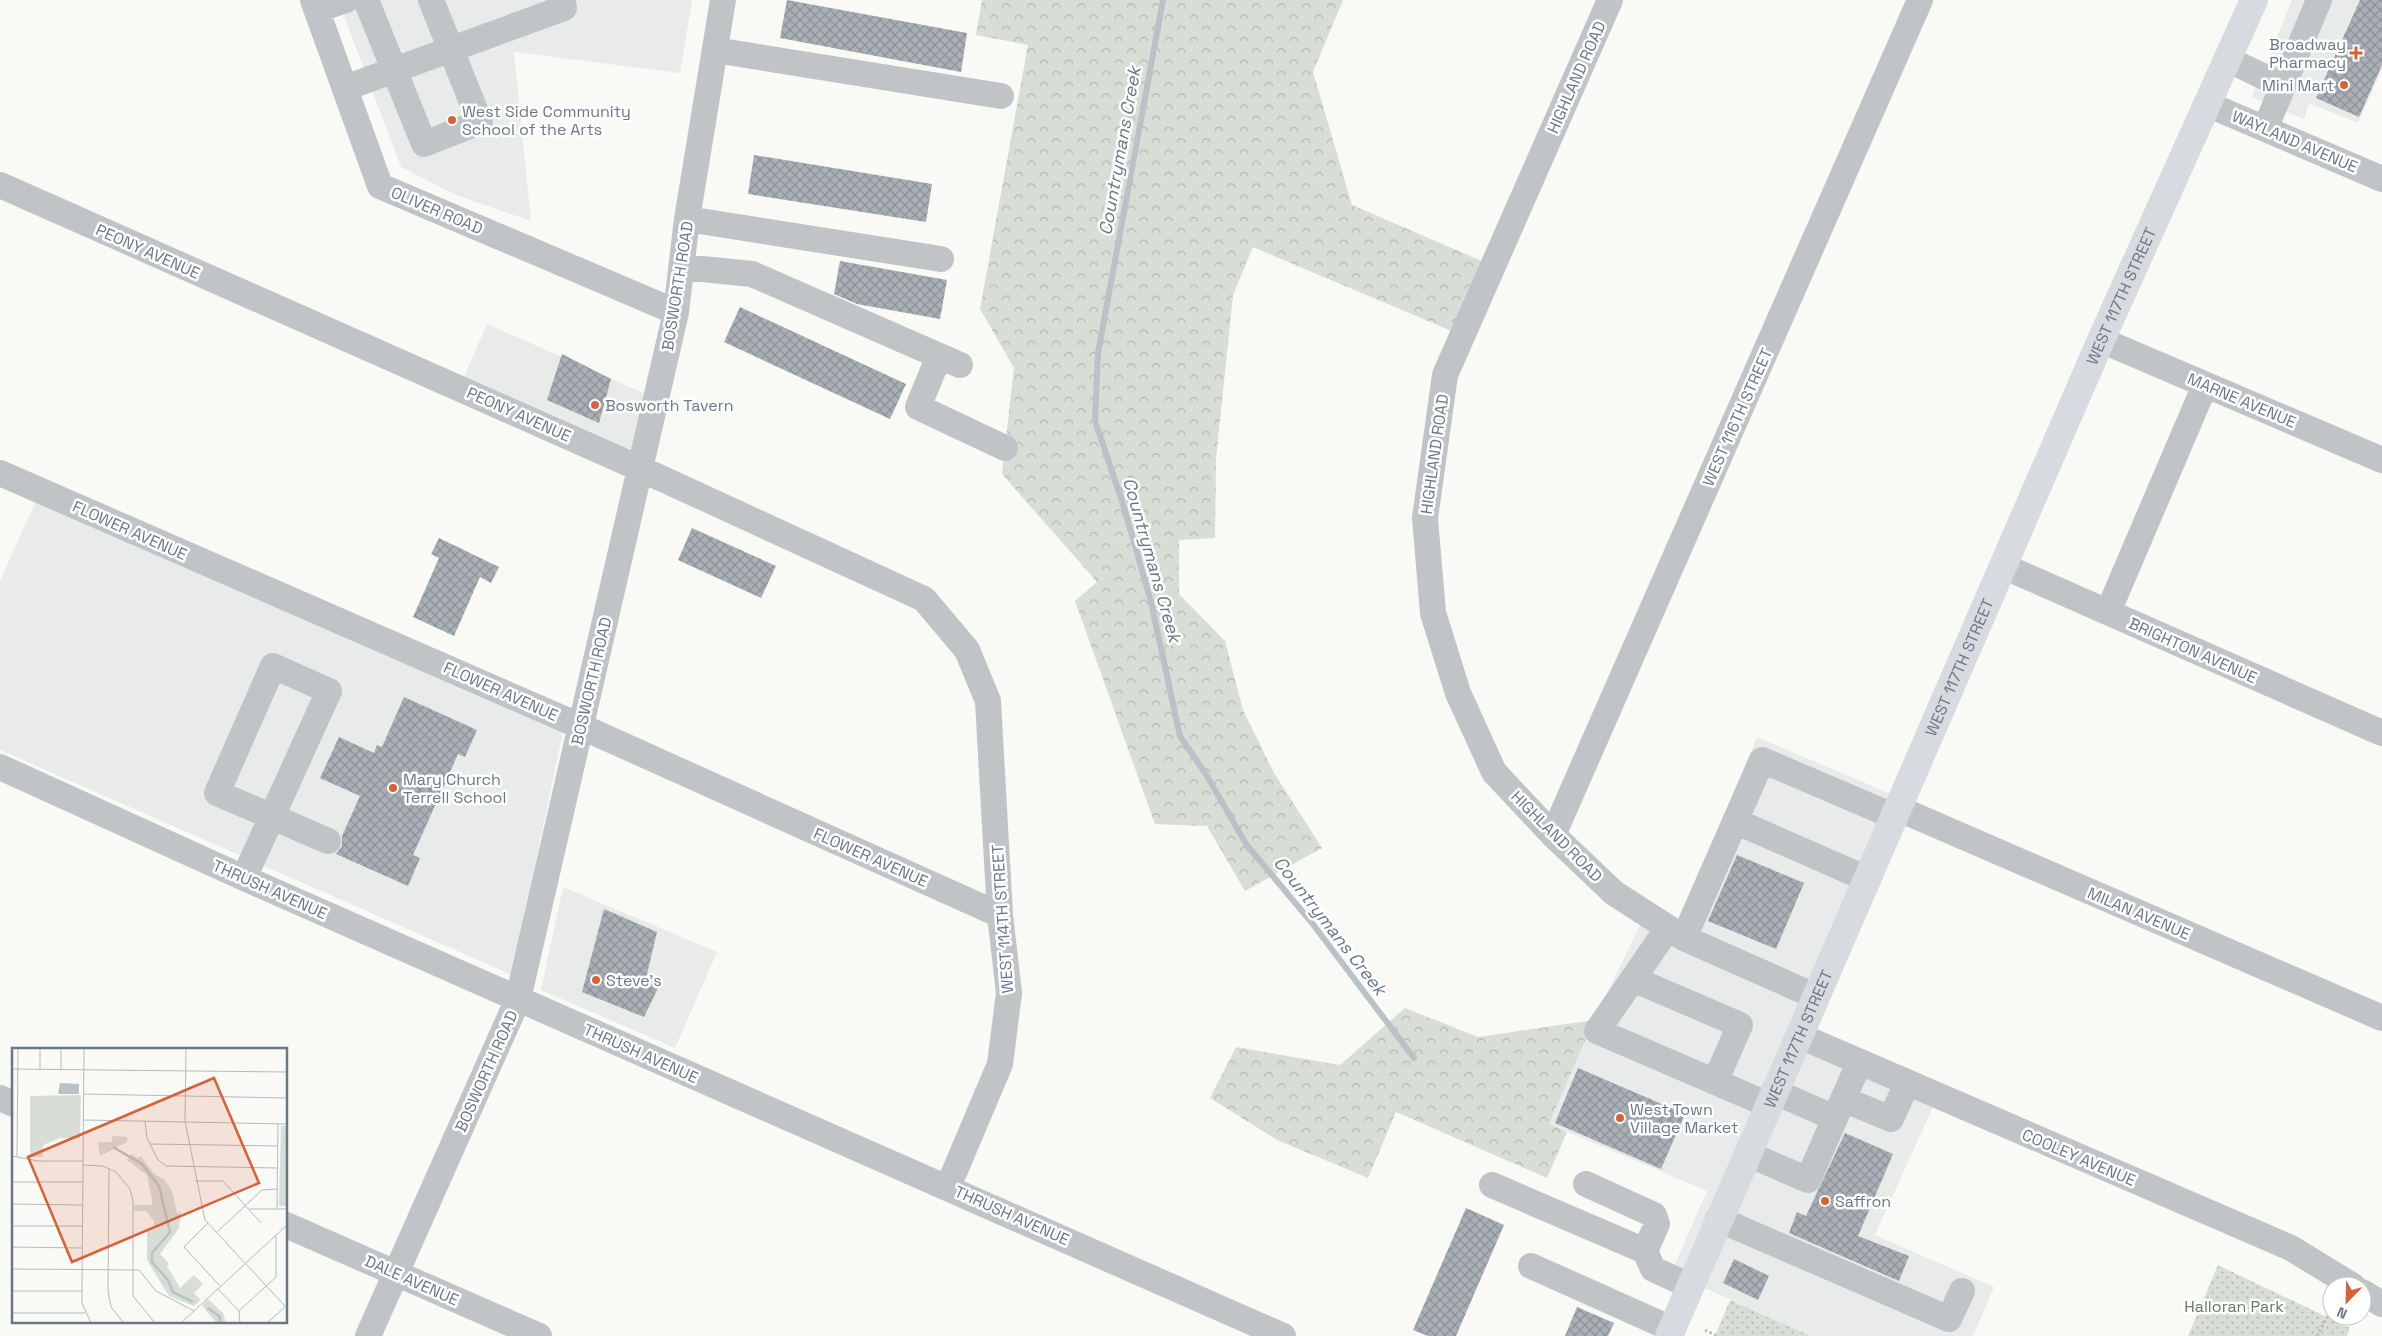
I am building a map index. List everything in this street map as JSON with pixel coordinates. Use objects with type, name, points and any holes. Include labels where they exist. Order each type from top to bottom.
[{"type":"main road","name":"WEST 117TH STREET","points":[[1670,1332],[2101,340],[2254,0]]},
{"type":"street","points":[[315,5],[346,0]]},
{"type":"street","points":[[366,0],[424,144],[480,122],[431,0]]},
{"type":"street","points":[[345,88],[564,8],[562,0]]},
{"type":"street","name":"BOSWORTH ROAD","points":[[368,1336],[518,999],[676,312],[687,219],[723,0]]},
{"type":"street","name":"HIGHLAND ROAD","points":[[1610,0],[1445,375],[1425,518],[1433,613],[1458,693],[1494,772],[1553,835],[1614,893],[1676,933],[1817,997]]},
{"type":"street","name":"WEST 116TH STREET","points":[[1553,835],[1920,0]]},
{"type":"street","points":[[2265,128],[2318,0]]},
{"type":"street","name":"OLIVER ROAD","points":[[315,5],[380,186],[676,312]]},
{"type":"street","points":[[715,50],[1001,96]]},
{"type":"street","points":[[2227,59],[2283,86]]},
{"type":"street","name":"WAYLAND AVENUE","points":[[2207,104],[2382,179]]},
{"type":"street","name":"PEONY AVENUE","points":[[0,185],[641,468],[924,599],[967,650],[988,701]]},
{"type":"street","points":[[687,219],[941,259]]},
{"type":"street","points":[[682,267],[752,274],[949,360],[918,407],[1005,448]]},
{"type":"street","name":"MARNE AVENUE","points":[[2101,340],[2382,460]]},
{"type":"street","points":[[2108,612],[2205,385]]},
{"type":"street","name":"FLOWER AVENUE","points":[[0,473],[580,726],[1000,914]]},
{"type":"street","name":"BRIGHTON AVENUE","points":[[2003,566],[2382,733]]},
{"type":"street","points":[[244,878],[272,816],[329,691],[273,666],[217,793],[272,816],[328,841]]},
{"type":"street","name":"WEST 114TH STREET","points":[[948,1187],[1000,1064],[1009,993],[1000,914],[988,701]]},
{"type":"street","name":"MILAN AVENUE","points":[[1735,821],[1762,760],[1895,812],[2382,1018]]},
{"type":"street","name":"THRUSH AVENUE","points":[[0,767],[244,878],[1283,1336]]},
{"type":"street","points":[[1867,879],[1735,821],[1676,933],[1633,979],[1597,1031],[1715,1082],[1772,1098],[1891,1119],[1907,1083]]},
{"type":"street","points":[[1633,979],[1740,1026],[1715,1082]]},
{"type":"street","name":"COOLEY AVENUE","points":[[1800,1036],[2291,1248],[2337,1276]]},
{"type":"street","points":[[1748,1154],[1808,1180],[1859,1062]]},
{"type":"street","points":[[0,1098],[12,1103]]},
{"type":"street","points":[[1586,1184],[1654,1215],[1657,1224],[1645,1251]]},
{"type":"street","points":[[1492,1185],[1645,1251],[1653,1269],[1690,1286]]},
{"type":"street","points":[[1718,1219],[1945,1328],[1962,1291]]},
{"type":"street","name":"DALE AVENUE","points":[[288,1226],[539,1336]]},
{"type":"street","points":[[1531,1266],[1670,1332]]},
{"type":"path","points":[[1705,1330],[1717,1336]]},
{"type":"shaded area","name":"West Side Community School of the Arts","points":[[338,0],[692,0],[680,73],[514,52],[531,221],[456,195],[401,167]]},
{"type":"shaded area","points":[[2292,0],[2382,0],[2382,70],[2358,123],[2309,103],[2304,119],[2252,97]]},
{"type":"shaded area","points":[[487,324],[648,395],[635,458],[463,379]]},
{"type":"shaded area","points":[[37,498],[563,732],[512,975],[0,750],[0,581]]},
{"type":"shaded area","points":[[1757,737],[1910,802],[1807,1045],[1936,1100],[1875,1235],[1994,1287],[1973,1336],[1811,1336],[1671,1273],[1707,1191],[1549,1124],[1594,1020],[1640,925],[1671,940]]},
{"type":"shaded area","points":[[563,887],[717,952],[675,1048],[541,990]]},
{"type":"green space","points":[[982,0],[1343,0],[1313,72],[1352,205],[1484,262],[1454,332],[1253,247],[1233,295],[1216,459],[1215,538],[1179,540],[1179,594],[1225,641],[1243,710],[1274,773],[1322,848],[1245,891],[1207,826],[1155,824],[1075,601],[1097,582],[1002,474],[1014,368],[980,309],[1028,45],[976,35]]},
{"type":"green space","points":[[1405,1008],[1478,1037],[1594,1020],[1549,1124],[1567,1132],[1547,1178],[1396,1112],[1368,1178],[1277,1140],[1210,1098],[1236,1047],[1340,1065]]},
{"type":"green space","name":"Halloran Park","points":[[2218,1265],[2322,1315],[2322,1326],[2346,1326],[2350,1328],[2347,1336],[2188,1336]]},
{"type":"green space","points":[[1730,1300],[1811,1336],[1715,1336]]},
{"type":"building","points":[[787,0],[967,33],[961,72],[780,38]]},
{"type":"building","points":[[2360,0],[2382,0],[2382,65],[2359,117],[2316,98]]},
{"type":"building","points":[[754,155],[932,184],[926,222],[748,194]]},
{"type":"building","points":[[840,261],[947,280],[940,319],[857,304],[834,294]]},
{"type":"building","points":[[740,307],[906,384],[890,419],[724,342]]},
{"type":"building","points":[[562,354],[611,379],[599,423],[547,400]]},
{"type":"building","points":[[692,528],[776,566],[761,598],[678,560]]},
{"type":"building","points":[[439,538],[499,567],[491,583],[480,577],[454,636],[413,617],[439,558],[431,554]]},
{"type":"building","name":"Mary Church Terrell School","points":[[404,697],[477,730],[465,757],[458,754],[413,855],[420,858],[408,886],[336,854],[342,846],[342,836],[360,796],[320,778],[339,737],[374,753],[377,745],[382,747]]},
{"type":"building","points":[[1737,855],[1804,883],[1776,949],[1708,921]]},
{"type":"building","points":[[604,909],[657,932],[646,978],[660,984],[644,1017],[582,992]]},
{"type":"building","name":"West Town Village Market","points":[[1578,1068],[1685,1114],[1661,1169],[1555,1123]]},
{"type":"building","points":[[1845,1133],[1893,1154],[1858,1236],[1909,1256],[1899,1281],[1789,1233],[1797,1212],[1806,1216]]},
{"type":"building","points":[[1466,1208],[1504,1225],[1456,1336],[1428,1336],[1413,1330]]},
{"type":"building","points":[[1734,1259],[1769,1276],[1758,1300],[1723,1283]]},
{"type":"building","points":[[1577,1307],[1614,1323],[1608,1336],[1565,1336]]},
{"type":"waterway","name":"Countrymans Creek","points":[[1163,0],[1098,353],[1095,421],[1124,507],[1151,602],[1180,736],[1207,776],[1246,844],[1312,923],[1414,1058]]},
{"type":"place","name":"Broadway Pharmacy","points":[[2356,53]]},
{"type":"place","name":"Mini Mart","points":[[2344,85]]},
{"type":"place","name":"West Side Community School of the Arts","points":[[452,120]]},
{"type":"place","name":"Bosworth Tavern","points":[[595,405]]},
{"type":"place","name":"Mary Church Terrell School","points":[[393,788]]},
{"type":"place","name":"Steve's","points":[[596,980]]},
{"type":"place","name":"West Town Village Market","points":[[1620,1118]]},
{"type":"place","name":"Saffron","points":[[1825,1201]]}]
